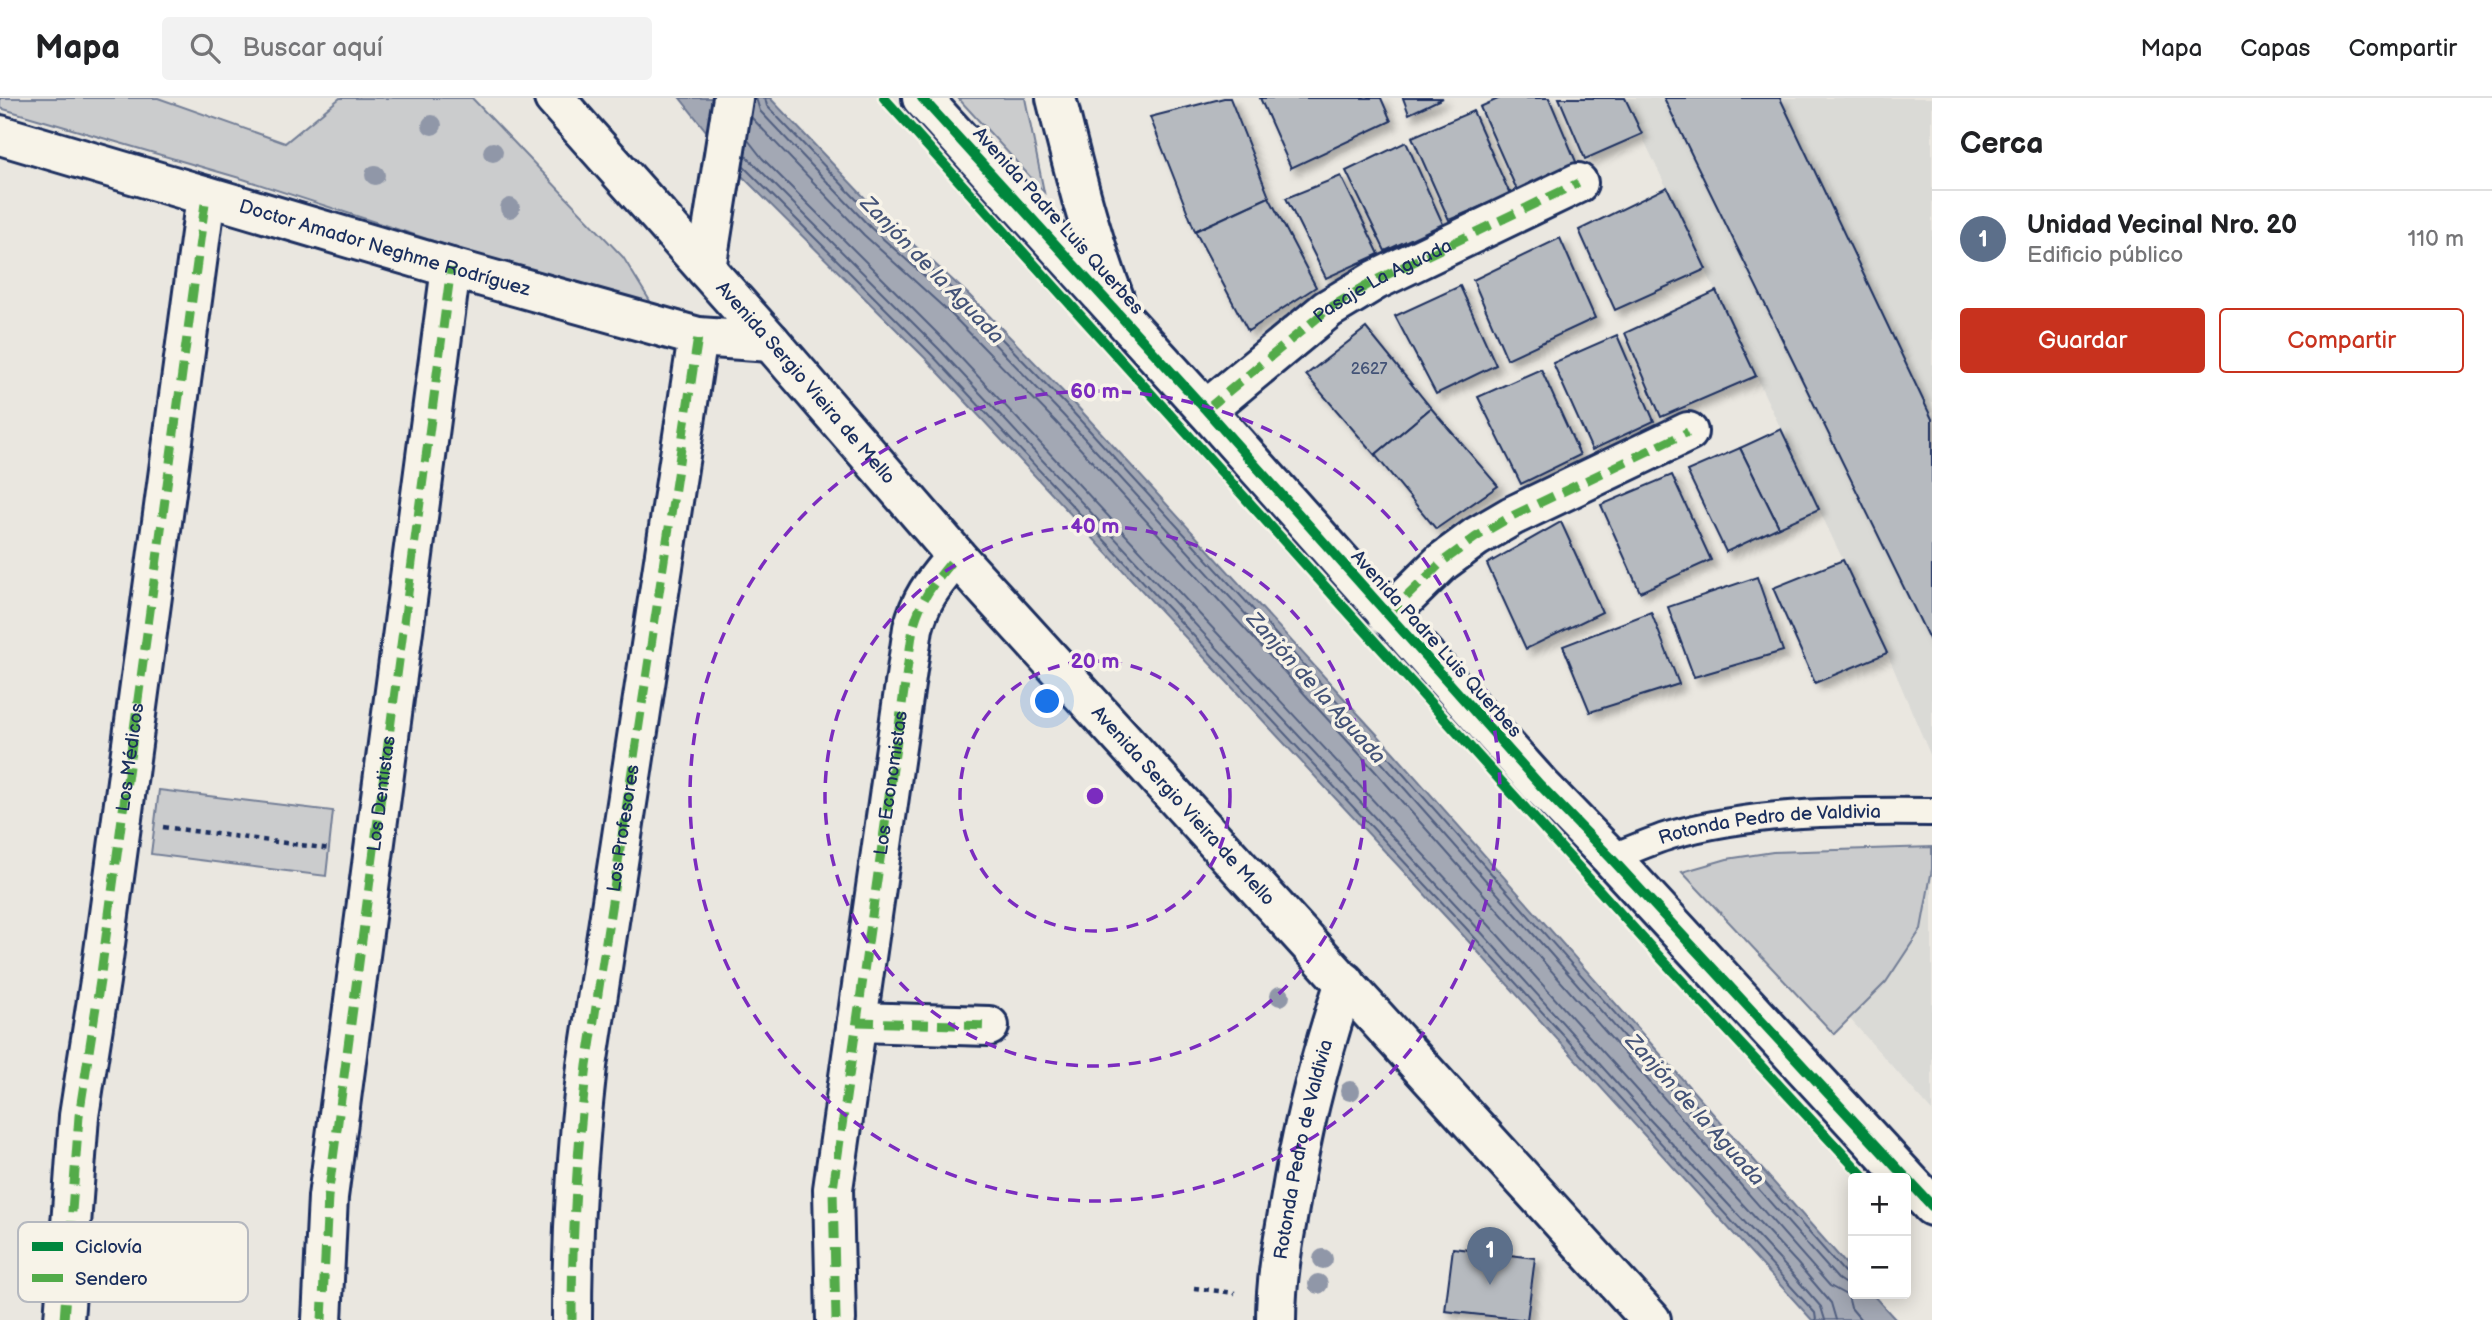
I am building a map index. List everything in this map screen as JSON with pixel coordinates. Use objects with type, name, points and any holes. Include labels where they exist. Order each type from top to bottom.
[{"type":"street","name":"Avenida Sergio Vieira de Mello","points":[[554,98],[771,342],[956,556],[1651,1320]]},
{"type":"street","points":[[706,269],[733,98]]},
{"type":"street","name":"Avenida Padre Luis Querbes","points":[[922,98],[1206,410],[1540,785],[1611,858],[1932,1206]]},
{"type":"street","points":[[1056,98],[1077,187],[1097,253],[1121,317]]},
{"type":"street","name":"Doctor Amador Neghme Rodríguez","points":[[0,135],[451,268],[698,337],[771,342]]},
{"type":"street","name":"Pasaje La Aguada","points":[[1206,410],[1328,309],[1376,279],[1578,183]]},
{"type":"street","name":"Los Médicos","points":[[71,1222],[79,1116],[206,196]]},
{"type":"street","name":"Los Dentistas","points":[[322,1320],[328,1197],[451,268]]},
{"type":"street","name":"Los Profesores","points":[[572,1320],[572,1227],[577,1147],[698,337]]},
{"type":"street","points":[[1387,616],[1442,562],[1469,541],[1512,516],[1688,432]]},
{"type":"street","name":"Los Economistas","points":[[836,1320],[833,1189],[913,628],[919,606],[956,556]]},
{"type":"street","name":"Rotonda Pedro de Valdivia","points":[[1276,1320],[1276,1299],[1296,1161],[1324,1048],[1345,982]]},
{"type":"street","points":[[857,1022],[989,1026]]},
{"type":"street","name":"Los Médicos","points":[[64,1320],[65,1302]]},
{"type":"lane","name":"Rotonda Pedro de Valdivia","points":[[1611,858],[1671,835],[1735,822],[1857,811],[1932,811]]},
{"type":"path","points":[[121,822],[374,854]]},
{"type":"shaded area","points":[[0,98],[158,98],[285,143],[340,98],[472,98],[623,257],[658,314],[243,179],[0,108]]},
{"type":"shaded area","points":[[958,98],[1025,98],[1044,192]]},
{"type":"shaded area","points":[[1624,98],[1932,98],[1932,759],[1887,653]]},
{"type":"shaded area","points":[[159,790],[333,811],[326,876],[151,854]]},
{"type":"shaded area","points":[[1932,847],[1932,869],[1921,929],[1886,982],[1834,1034],[1682,872],[1727,859],[1773,852]]},
{"type":"shaded area","points":[[1932,869],[1932,1111],[1850,1019],[1886,982],[1921,929]]},
{"type":"water","name":"Zanjón de la Aguada","points":[[680,98],[770,98],[882,216],[969,295],[1074,403],[1394,753],[1848,1266],[1848,1299],[1877,1299],[1896,1320],[1812,1320],[1460,932],[927,360],[742,176]]},
{"type":"building","points":[[1230,98],[1269,197],[1195,231],[1150,117]]},
{"type":"building","points":[[1260,98],[1381,98],[1391,121],[1291,168]]},
{"type":"building","points":[[1403,98],[1443,98],[1409,114]]},
{"type":"building","points":[[1500,98],[1549,98],[1577,164],[1517,190],[1480,107]]},
{"type":"building","points":[[1559,98],[1625,98],[1642,134],[1585,159]]},
{"type":"building","points":[[1664,98],[1780,98],[1932,419],[1932,645]]},
{"type":"building","points":[[1473,111],[1510,194],[1449,220],[1412,137]]},
{"type":"building","points":[[1406,142],[1443,224],[1385,251],[1346,171]]},
{"type":"building","points":[[1341,176],[1379,254],[1326,278],[1286,198]]},
{"type":"building","points":[[1667,187],[1706,269],[1615,310],[1579,230]]},
{"type":"building","points":[[1269,197],[1316,287],[1248,331],[1195,231]]},
{"type":"building","points":[[1560,238],[1595,318],[1507,359],[1473,280]]},
{"type":"building","points":[[1460,286],[1496,365],[1436,394],[1395,316]]},
{"type":"building","points":[[1716,291],[1756,376],[1661,417],[1625,333]]},
{"type":"building","points":[[1366,328],[1431,408],[1375,455],[1306,375]]},
{"type":"building","points":[[1617,335],[1654,421],[1592,450],[1553,363]]},
{"type":"building","points":[[1541,369],[1580,455],[1521,484],[1478,397]]},
{"type":"building","points":[[1431,408],[1498,486],[1436,529],[1375,455]]},
{"type":"building","points":[[1781,429],[1819,509],[1779,527],[1740,448]]},
{"type":"building","points":[[1740,448],[1779,527],[1726,552],[1687,471]]},
{"type":"building","points":[[1672,475],[1711,560],[1640,592],[1601,505]]},
{"type":"building","points":[[1561,522],[1602,612],[1526,649],[1487,564]]},
{"type":"building","points":[[1843,560],[1887,653],[1815,683],[1773,588]]},
{"type":"building","points":[[1757,577],[1783,651],[1694,677],[1668,607]]},
{"type":"building","points":[[1651,612],[1679,684],[1590,712],[1563,646]]},
{"type":"building","points":[[1453,1248],[1535,1258],[1527,1320],[1445,1311]]},
{"type":"marked path","points":[[1206,410],[1328,309],[1376,280],[1578,183]]},
{"type":"marked path","points":[[71,1222],[79,1116],[100,981],[206,196]]},
{"type":"marked path","points":[[322,1320],[328,1197],[451,268]]},
{"type":"marked path","points":[[572,1320],[576,1193],[587,1066],[698,337]]},
{"type":"marked path","points":[[1387,616],[1442,562],[1476,537],[1512,516],[1688,432]]},
{"type":"marked path","points":[[836,1320],[833,1189],[913,628],[925,598],[956,556]]},
{"type":"marked path","points":[[857,1022],[989,1026]]},
{"type":"marked path","points":[[64,1320],[65,1302]]},
{"type":"cycle path","points":[[884,98],[1657,954],[1860,1173]]},
{"type":"cycle path","points":[[922,98],[1206,410],[1540,785],[1611,858],[1932,1206]]},
{"type":"place","name":"Unidad Vecinal Nro. 20","points":[[1490,1285]]}]
